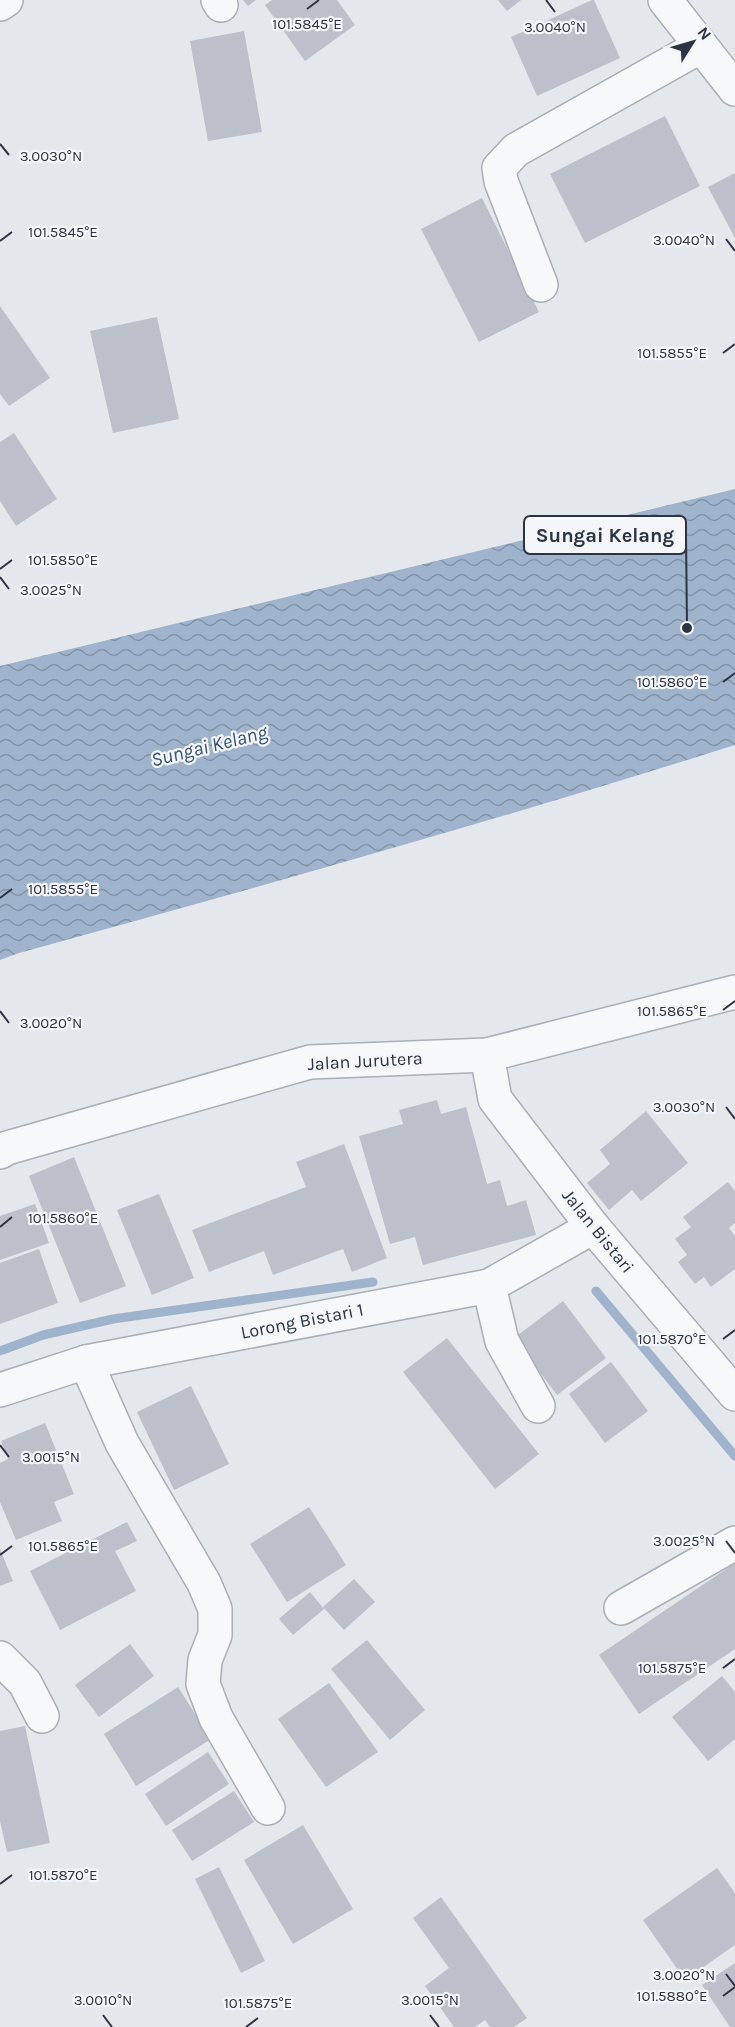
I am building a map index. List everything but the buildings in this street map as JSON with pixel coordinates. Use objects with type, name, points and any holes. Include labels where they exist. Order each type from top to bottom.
[{"type":"street","points":[[0,4],[6,0]]},
{"type":"street","points":[[665,0],[734,85]]},
{"type":"street","points":[[541,285],[501,182],[499,168],[516,150],[701,46]]},
{"type":"street","name":"Jalan Jurutera","points":[[0,1152],[18,1144],[310,1062],[487,1055],[735,992]]},
{"type":"street","name":"Jalan Bistari","points":[[487,1055],[495,1099],[593,1227],[735,1394]]},
{"type":"street","name":"Lorong Bistari 1","points":[[0,1390],[86,1362],[489,1286],[593,1227]]},
{"type":"street","points":[[489,1286],[502,1341],[538,1406]]},
{"type":"street","points":[[86,1362],[122,1443],[204,1582],[215,1610],[215,1635],[205,1660],[203,1684],[216,1718],[268,1808]]},
{"type":"street","points":[[621,1608],[735,1543]]},
{"type":"street","points":[[0,1658],[25,1683],[42,1716]]},
{"type":"water","points":[[735,489],[735,745],[468,826],[0,960],[0,666]]},
{"type":"waterway","points":[[0,1351],[43,1335],[113,1319],[373,1282]]},
{"type":"waterway","points":[[596,1291],[735,1456]]},
{"type":"place","name":"Sungai Kelang","points":[[687,628]]}]
